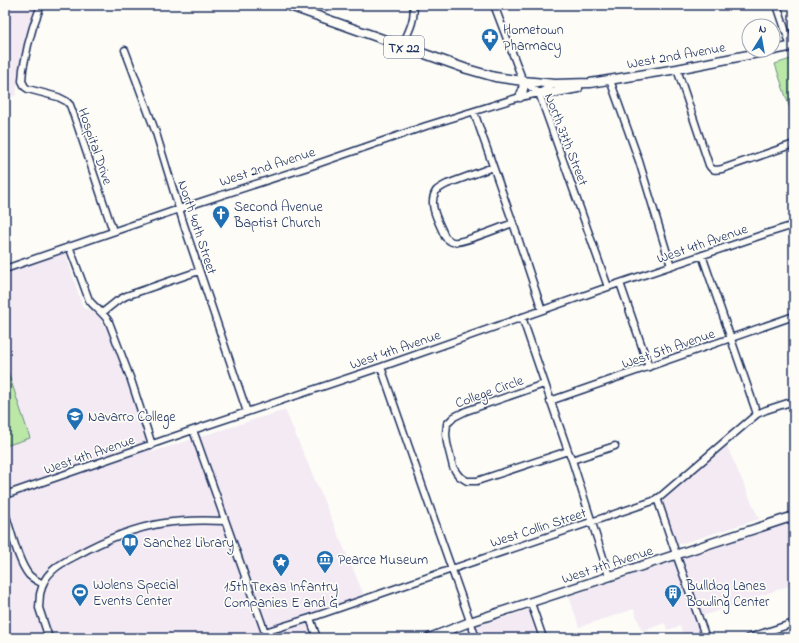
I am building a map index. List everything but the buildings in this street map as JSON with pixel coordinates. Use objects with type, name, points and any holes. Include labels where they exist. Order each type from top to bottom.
[{"type":"main road","name":"TX 22","points":[[288,5],[467,69],[495,77],[555,84],[590,83],[610,80]]},
{"type":"main road","name":"West 2nd Avenue","points":[[610,80],[792,47]]},
{"type":"main road","points":[[520,97],[524,87],[523,81]]},
{"type":"main road","points":[[539,93],[552,93],[583,87],[590,83]]},
{"type":"main road","name":"West 7th Avenue","points":[[429,638],[470,622],[794,516]]},
{"type":"street","name":"Hospital Drive","points":[[41,5],[28,45],[22,81],[28,89],[58,98],[70,105],[113,231]]},
{"type":"street","points":[[402,46],[413,22],[413,5]]},
{"type":"street","points":[[494,5],[523,81]]},
{"type":"street","points":[[777,5],[792,47]]},
{"type":"street","name":"North 40th Street","points":[[125,50],[156,133],[199,271],[247,412]]},
{"type":"street","points":[[677,68],[710,167],[713,170],[722,169],[794,144]]},
{"type":"street","points":[[610,80],[639,161],[671,266]]},
{"type":"street","name":"North 37th Street","points":[[523,81],[539,93],[608,287]]},
{"type":"street","name":"West 2nd Avenue","points":[[5,269],[113,231],[314,165],[426,126],[520,97],[539,93],[555,84]]},
{"type":"street","points":[[474,112],[542,310]]},
{"type":"street","points":[[493,167],[441,187],[437,190],[433,198],[434,210],[445,237],[452,242],[462,242],[513,223]]},
{"type":"street","name":"West 4th Avenue","points":[[5,496],[152,444],[382,367],[608,287],[794,225]]},
{"type":"street","points":[[69,246],[89,300],[93,306],[107,318],[109,322],[131,380],[152,444]]},
{"type":"street","points":[[702,255],[758,414]]},
{"type":"street","points":[[102,313],[126,296],[199,271]]},
{"type":"street","points":[[620,283],[649,367]]},
{"type":"street","name":"West 5th Avenue","points":[[550,401],[794,316]]},
{"type":"street","points":[[522,317],[544,384],[572,460],[609,576]]},
{"type":"street","points":[[382,367],[425,495],[476,638]]},
{"type":"street","name":"College Circle","points":[[544,384],[466,410],[454,417],[447,424],[446,434],[454,467],[459,476],[467,481],[477,481],[568,451]]},
{"type":"street","name":"West Collin Street","points":[[266,635],[310,618],[653,501],[660,497],[758,414],[794,401]]},
{"type":"street","points":[[193,430],[266,635]]},
{"type":"street","points":[[572,460],[615,446]]},
{"type":"street","points":[[658,498],[706,638]]},
{"type":"street","points":[[5,513],[25,569],[30,576],[43,584]]},
{"type":"street","points":[[49,638],[39,608],[39,600],[44,581],[52,570],[60,564],[112,538],[147,527],[164,523],[195,520],[226,521]]},
{"type":"street","points":[[531,603],[543,638]]},
{"type":"street","points":[[310,618],[317,638]]},
{"type":"street","points":[[748,638],[794,623]]},
{"type":"shaded area","points":[[5,5],[37,5],[25,37],[16,95],[5,100]]},
{"type":"shaded area","name":"Navarro College","points":[[64,248],[83,308],[102,313],[152,452],[285,410],[364,595],[308,614],[317,638],[5,638],[5,270]]},
{"type":"shaded area","points":[[726,444],[759,519],[677,545],[662,500]]},
{"type":"shaded area","points":[[794,520],[794,584],[700,617],[679,559]]},
{"type":"shaded area","points":[[675,561],[701,638],[684,638],[680,626],[667,630],[665,623],[642,631],[634,609],[579,627],[569,596]]},
{"type":"shaded area","points":[[528,610],[537,638],[477,638],[474,627]]},
{"type":"green space","points":[[794,58],[794,121],[775,64]]},
{"type":"green space","points":[[5,363],[30,438],[5,446]]},
{"type":"place","name":"Hometown Pharmacy","points":[[490,52]]},
{"type":"place","name":"Second Avenue Baptist Church","points":[[221,229]]},
{"type":"place","name":"Navarro College","points":[[75,431]]},
{"type":"place","name":"Sanchez Library","points":[[130,557]]},
{"type":"place","name":"Pearce Museum","points":[[325,574]]},
{"type":"place","name":"15th Texas Infantry Companies E and G","points":[[281,577]]},
{"type":"place","name":"Wolens Special Events Center","points":[[80,607]]},
{"type":"place","name":"Bulldog Lanes Bowling Center","points":[[673,608]]}]
